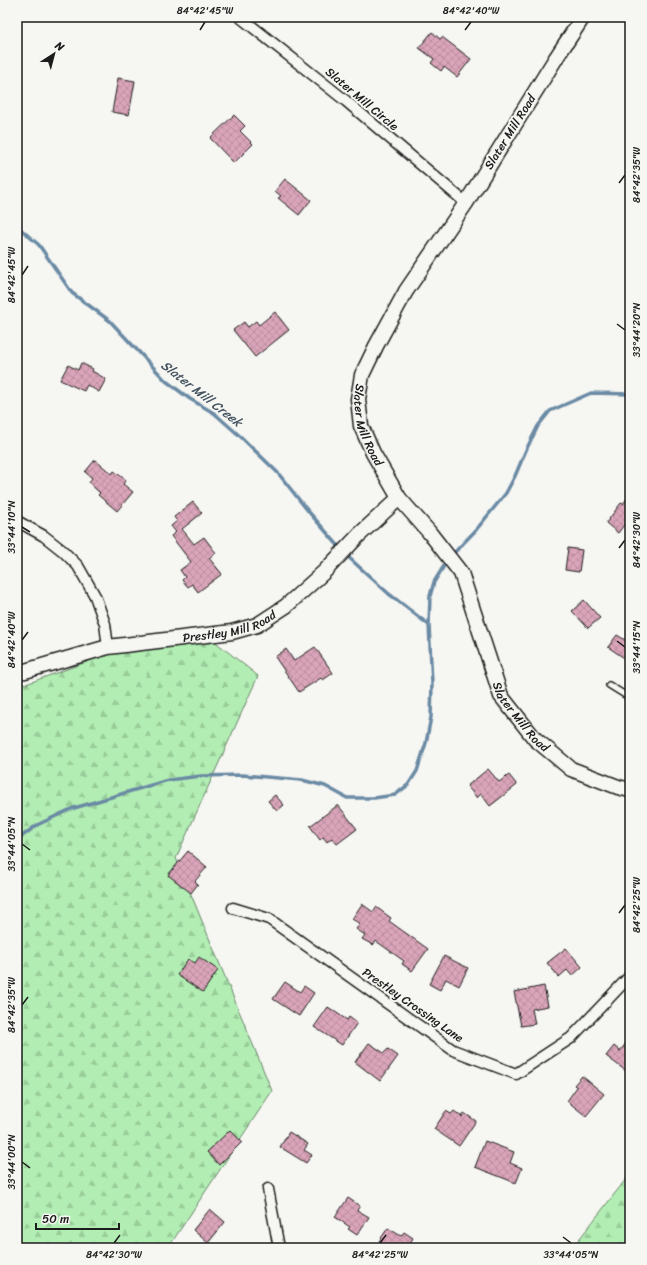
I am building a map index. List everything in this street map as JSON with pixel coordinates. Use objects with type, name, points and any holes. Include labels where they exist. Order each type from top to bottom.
[{"type":"street","name":"Slater Mill Circle","points":[[240,17],[346,101],[466,203]]},
{"type":"street","name":"Slater Mill Road","points":[[583,17],[466,203],[406,291],[362,375],[358,399],[361,426],[373,453],[399,498],[429,532],[461,573],[501,696],[535,739],[571,769],[630,790]]},
{"type":"street","name":"Prestley Mill Road","points":[[17,672],[108,648],[232,632],[257,625],[286,606],[324,572],[359,535],[399,498]]},
{"type":"street","points":[[17,521],[44,536],[63,551],[78,566],[95,596],[105,624],[108,648]]},
{"type":"street","name":"Prestley Crossing Lane","points":[[233,908],[269,919],[452,1050],[516,1074],[571,1038],[630,976]]},
{"type":"street","points":[[268,1189],[279,1248]]},
{"type":"lane","points":[[609,685],[630,698]]},
{"type":"green space","points":[[208,636],[258,676],[176,858],[272,1091],[168,1248],[17,1248],[17,683],[26,684],[119,650]]},
{"type":"green space","points":[[630,1174],[630,1248],[573,1247]]},
{"type":"building","points":[[432,32],[440,39],[442,37],[471,59],[457,77],[444,67],[441,71],[431,63],[434,59],[419,48]]},
{"type":"building","points":[[118,78],[135,81],[129,115],[112,112]]},
{"type":"building","points":[[234,115],[245,126],[240,131],[253,144],[234,163],[210,138]]},
{"type":"building","points":[[285,179],[311,200],[299,215],[278,198],[281,196],[275,191]]},
{"type":"building","points":[[275,312],[289,330],[255,357],[233,330],[244,322],[248,327],[256,321],[259,325]]},
{"type":"building","points":[[81,363],[93,369],[92,371],[106,379],[99,392],[87,385],[84,391],[60,380],[68,365],[78,370]]},
{"type":"building","points":[[95,460],[112,474],[114,471],[126,480],[123,484],[133,492],[117,511],[98,495],[100,493],[89,483],[92,478],[85,472]]},
{"type":"building","points":[[630,494],[630,517],[618,533],[606,523]]},
{"type":"building","points":[[193,502],[202,513],[182,529],[194,544],[204,537],[216,553],[209,558],[222,574],[198,592],[192,584],[188,587],[182,580],[185,577],[180,570],[191,562],[171,536],[176,532],[171,526],[177,521],[174,517]]},
{"type":"building","points":[[568,548],[582,550],[579,572],[565,570]]},
{"type":"building","points":[[584,600],[600,618],[588,628],[572,611]]},
{"type":"building","points":[[617,635],[630,643],[630,662],[608,647]]},
{"type":"building","points":[[315,647],[333,673],[323,680],[321,678],[299,692],[275,657],[286,649],[294,661]]},
{"type":"building","points":[[488,769],[499,782],[509,775],[517,785],[490,806],[481,794],[477,798],[467,786]]},
{"type":"building","points":[[275,795],[284,805],[277,811],[268,801]]},
{"type":"building","points":[[338,805],[357,829],[337,844],[332,838],[327,842],[323,837],[320,840],[310,826]]},
{"type":"building","points":[[188,851],[207,867],[195,881],[198,884],[191,893],[168,875]]},
{"type":"building","points":[[362,904],[373,912],[376,907],[391,918],[389,921],[428,949],[412,971],[402,964],[404,961],[376,941],[373,945],[362,939],[365,935],[356,929],[360,924],[352,919]]},
{"type":"building","points":[[566,948],[582,967],[572,976],[567,970],[559,977],[547,963]]},
{"type":"building","points":[[444,956],[468,968],[459,986],[446,979],[440,990],[429,984]]},
{"type":"building","points":[[199,957],[218,970],[203,992],[177,975],[188,959],[195,963]]},
{"type":"building","points":[[285,982],[300,992],[304,986],[314,993],[299,1016],[273,999]]},
{"type":"building","points":[[544,986],[548,1006],[532,1009],[535,1024],[521,1026],[514,992]]},
{"type":"building","points":[[328,1007],[347,1020],[349,1017],[357,1023],[342,1045],[314,1027]]},
{"type":"building","points":[[630,1038],[630,1074],[606,1056],[614,1046],[620,1051]]},
{"type":"building","points":[[369,1043],[384,1053],[388,1049],[398,1056],[380,1081],[355,1062]]},
{"type":"building","points":[[582,1076],[604,1094],[586,1116],[567,1101],[577,1087],[574,1085]]},
{"type":"building","points":[[446,1111],[451,1114],[454,1111],[462,1117],[464,1113],[476,1121],[459,1146],[434,1129]]},
{"type":"building","points":[[230,1130],[242,1142],[219,1165],[207,1152]]},
{"type":"building","points":[[289,1132],[308,1144],[304,1150],[312,1155],[306,1163],[280,1147]]},
{"type":"building","points":[[485,1141],[514,1152],[510,1163],[522,1168],[516,1183],[475,1167]]},
{"type":"building","points":[[348,1198],[360,1206],[357,1210],[369,1217],[357,1235],[348,1229],[350,1227],[335,1217]]},
{"type":"building","points":[[210,1209],[225,1222],[208,1243],[193,1230]]},
{"type":"building","points":[[388,1228],[401,1236],[404,1232],[413,1238],[407,1248],[389,1248],[379,1241]]},
{"type":"waterway","name":"Slater Mill Creek","points":[[17,226],[39,245],[72,293],[110,321],[166,381],[190,399],[214,413],[278,473],[308,511],[342,550]]},
{"type":"waterway","points":[[451,556],[476,530],[506,493],[538,426],[550,411],[591,393],[630,394]]},
{"type":"waterway","name":"Slater Mill Creek","points":[[346,555],[389,594],[429,625]]},
{"type":"waterway","points":[[17,840],[37,825],[71,809],[168,780],[201,776],[242,775],[302,780],[325,786],[347,798],[374,798],[395,795],[408,785],[417,771],[426,743],[431,717],[432,683],[429,625],[430,596],[434,582],[447,561]]}]
